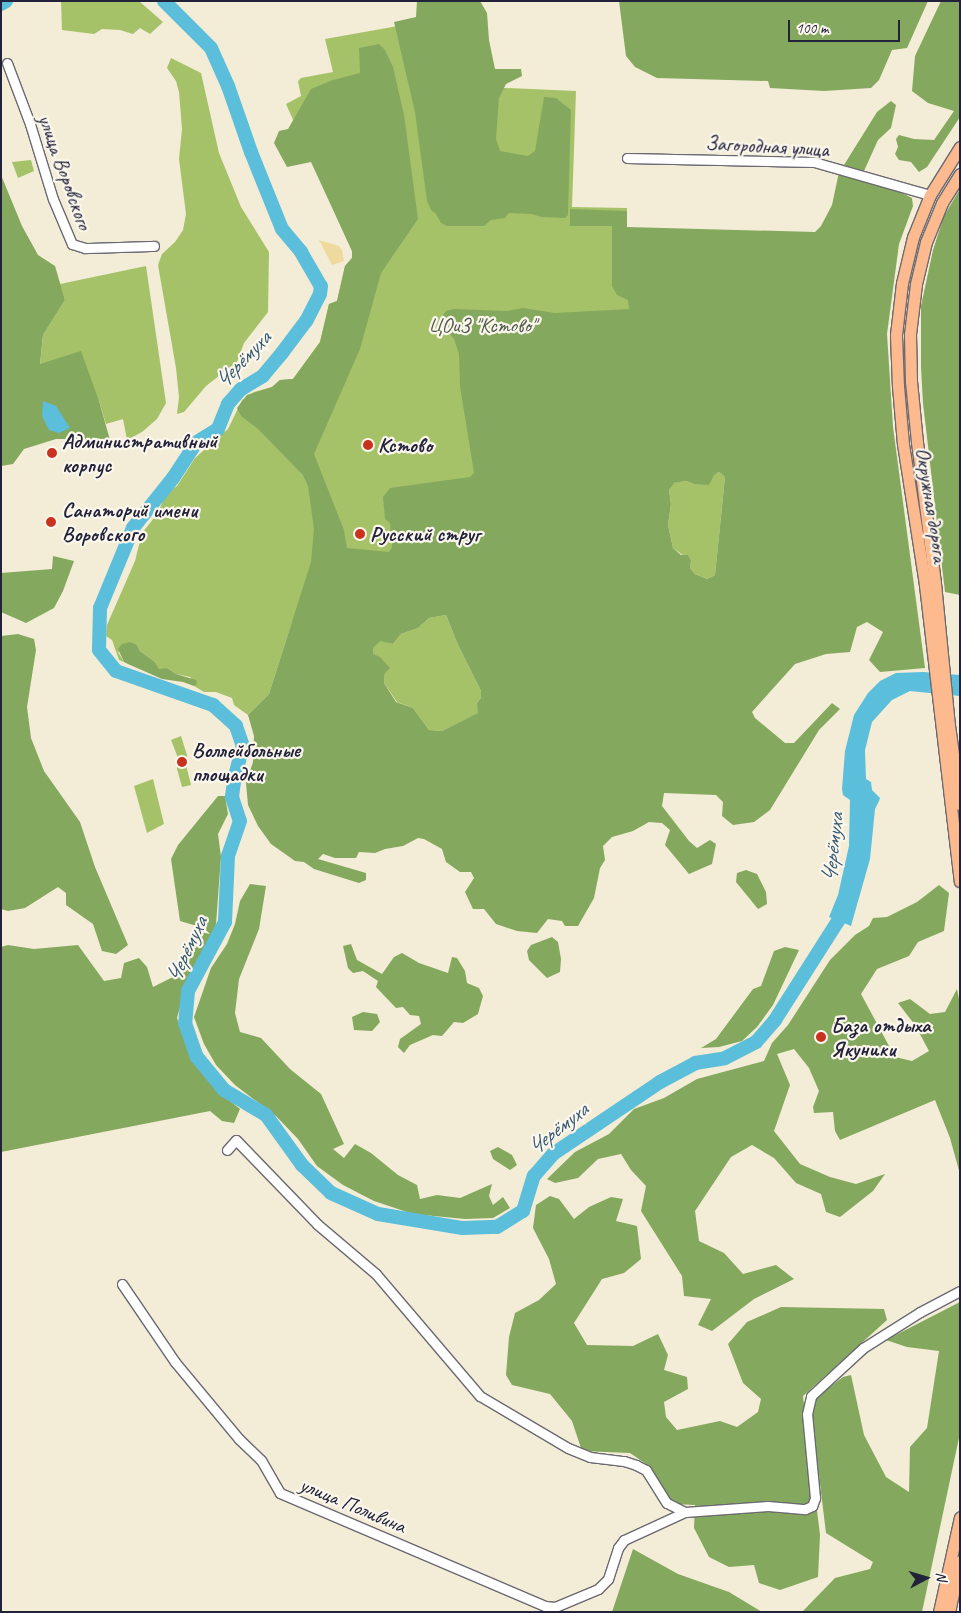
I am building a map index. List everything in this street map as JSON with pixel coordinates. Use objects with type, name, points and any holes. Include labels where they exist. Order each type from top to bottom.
[{"type":"main road","name":"Окружная дорога","points":[[936,639],[903,444],[896,334],[902,283],[911,244],[930,195],[960,147]]},
{"type":"main road","name":"Окружная дорога","points":[[960,174],[942,203],[926,242],[916,284],[910,334],[911,381],[960,881]]},
{"type":"main road","name":"Окружная дорога","points":[[944,726],[960,804]]},
{"type":"main road","points":[[939,1612],[960,1517]]},
{"type":"main road","points":[[949,1612],[960,1561]]},
{"type":"street","name":"улица Воровского","points":[[7,63],[30,124],[53,199],[72,244],[85,248],[154,246]]},
{"type":"street","name":"Загородная улица","points":[[627,158],[814,162],[930,195]]},
{"type":"street","points":[[226,1150],[236,1140],[317,1224],[376,1274],[480,1396],[568,1448],[590,1457],[624,1460],[646,1470],[667,1504],[685,1512],[768,1506],[805,1508],[812,1506],[815,1498],[807,1414],[811,1396],[863,1348],[920,1312],[960,1291]]},
{"type":"street","name":"улица Поливина","points":[[122,1284],[175,1362],[239,1439],[261,1460],[280,1493],[545,1606],[555,1607],[598,1588],[608,1578],[618,1548],[624,1540],[685,1512]]},
{"type":"green space","points":[[61,1],[139,1],[163,22],[150,34],[140,28],[133,34],[120,30],[102,29],[94,34],[62,30]]},
{"type":"green space","points":[[417,1],[480,1],[487,13],[489,40],[495,69],[521,69],[522,76],[506,84],[499,98],[496,139],[500,151],[528,156],[535,151],[544,97],[556,98],[571,110],[568,215],[565,218],[509,213],[505,218],[491,220],[484,226],[447,226],[441,223],[436,214],[431,210],[427,201],[415,112],[394,22],[416,17]]},
{"type":"green space","points":[[619,1],[928,1],[907,48],[892,50],[879,80],[871,88],[824,91],[770,88],[768,81],[657,78],[635,67],[626,56]]},
{"type":"green space","points":[[941,1],[960,1],[960,117],[927,167],[919,172],[911,162],[899,160],[895,154],[898,147],[896,139],[899,135],[914,139],[934,140],[954,111],[928,103],[912,91],[915,56]]},
{"type":"green space","name":"ЦОиЗ \"Кстово\"","points":[[398,26],[412,84],[576,91],[572,207],[627,208],[627,230],[648,331],[601,410],[292,622],[269,694],[248,715],[234,705],[232,698],[216,692],[204,692],[194,686],[196,684],[190,677],[176,674],[167,668],[159,670],[155,662],[140,651],[137,645],[118,652],[124,662],[119,660],[112,640],[106,636],[107,625],[135,561],[142,533],[158,513],[166,493],[177,486],[195,458],[228,429],[242,400],[254,392],[272,387],[280,380],[293,379],[320,342],[329,304],[337,301],[345,266],[352,258],[352,251],[286,104],[301,96],[298,81],[301,78],[333,72],[325,39]]},
{"type":"green space","points":[[379,44],[385,50],[393,67],[404,115],[418,219],[381,273],[360,349],[314,454],[344,530],[347,548],[389,552],[392,547],[390,523],[385,519],[383,497],[390,488],[470,477],[474,473],[460,386],[459,354],[454,339],[445,328],[443,315],[446,311],[454,309],[507,311],[523,308],[555,313],[629,309],[628,300],[617,295],[612,286],[612,226],[570,226],[570,209],[627,211],[627,227],[815,232],[821,226],[832,205],[839,172],[900,192],[912,198],[913,206],[899,244],[887,334],[893,427],[925,668],[880,672],[869,660],[883,632],[867,622],[857,627],[850,652],[826,654],[795,664],[752,712],[755,718],[785,743],[794,743],[832,703],[840,709],[819,730],[770,810],[754,822],[733,825],[722,816],[723,802],[716,795],[664,793],[662,806],[689,841],[697,848],[710,840],[716,844],[712,864],[689,874],[665,845],[670,830],[662,823],[649,822],[633,831],[612,837],[603,846],[605,860],[600,868],[594,898],[578,926],[565,926],[562,921],[548,919],[537,933],[517,931],[496,924],[484,909],[473,909],[465,892],[474,878],[471,872],[460,872],[446,862],[442,849],[424,839],[418,838],[403,846],[375,853],[359,852],[356,858],[335,858],[323,854],[318,859],[366,873],[366,880],[359,883],[314,869],[304,862],[295,861],[271,844],[258,826],[248,805],[246,783],[253,762],[254,736],[248,715],[269,694],[311,562],[314,529],[308,486],[303,475],[257,428],[241,416],[237,408],[247,395],[272,387],[280,380],[293,379],[320,342],[329,304],[337,301],[345,266],[352,258],[352,251],[311,162],[287,167],[274,143],[279,131],[288,129],[311,89],[333,80],[360,73],[359,48]],"holes":[[[719,472],[725,477],[715,575],[707,579],[695,574],[690,568],[691,561],[688,555],[681,555],[673,548],[668,525],[671,504],[669,490],[674,483],[686,481],[694,484],[709,485],[714,475]],[[446,615],[458,645],[481,691],[481,698],[477,703],[478,713],[442,731],[429,730],[413,708],[396,702],[384,683],[385,673],[390,668],[380,657],[373,654],[373,648],[380,641],[393,644],[401,634],[418,628],[429,618]]]},
{"type":"green space","points":[[171,58],[201,73],[219,153],[241,207],[269,252],[268,312],[244,343],[237,362],[206,386],[184,412],[177,414],[179,397],[176,368],[158,265],[162,254],[175,242],[183,230],[186,214],[179,159],[182,129],[179,92],[176,81],[167,68]]},
{"type":"green space","points":[[891,101],[896,105],[891,128],[878,140],[864,171],[844,165],[877,112]]},
{"type":"green space","points":[[31,160],[34,171],[18,178],[12,162]]},
{"type":"green space","points":[[1,175],[22,226],[38,255],[55,266],[65,300],[43,335],[40,364],[81,351],[99,401],[112,447],[89,450],[70,439],[56,439],[24,449],[13,464],[1,466]]},
{"type":"green space","points":[[960,189],[960,595],[945,592],[923,403],[921,306],[933,250],[944,216]]},
{"type":"green space","points":[[146,266],[166,403],[157,419],[142,432],[127,440],[123,419],[106,424],[99,401],[40,365],[43,335],[65,300],[60,284]]},
{"type":"green space","points":[[719,472],[725,477],[715,575],[707,579],[695,574],[690,568],[691,561],[673,548],[668,525],[671,504],[669,490],[673,483],[686,481],[694,484]]},
{"type":"green space","points":[[53,556],[74,561],[63,591],[54,608],[26,623],[1,612],[1,573],[52,569]]},
{"type":"green space","points":[[446,615],[458,645],[481,691],[481,698],[477,703],[479,713],[442,731],[429,730],[413,708],[397,702],[384,683],[385,673],[373,654],[373,648],[380,640],[393,644],[401,634],[418,628],[429,618]]},
{"type":"green space","points":[[18,634],[34,639],[36,650],[27,707],[31,738],[44,771],[80,822],[95,867],[128,945],[116,954],[102,951],[93,924],[66,905],[66,893],[58,887],[25,908],[8,911],[1,909],[1,636]]},
{"type":"green space","points":[[130,642],[137,645],[140,651],[155,662],[159,669],[167,668],[176,674],[196,680],[197,684],[194,686],[183,682],[162,679],[124,662],[118,649],[122,644]]},
{"type":"green space","name":"Воллейбольные площадки","points":[[181,736],[187,755],[186,765],[191,785],[182,787],[177,769],[178,758],[171,740]]},
{"type":"green space","points":[[153,779],[164,824],[147,833],[134,786]]},
{"type":"green space","points":[[218,796],[225,796],[228,814],[218,834],[221,857],[216,924],[212,939],[186,985],[177,1018],[185,1041],[208,1077],[225,1097],[240,1109],[234,1123],[222,1121],[210,1111],[1,1152],[1,947],[8,945],[34,949],[78,945],[104,981],[121,978],[124,963],[139,958],[147,967],[153,987],[173,977],[201,939],[197,926],[180,921],[171,859],[178,845]]},
{"type":"green space","points":[[746,870],[757,874],[766,892],[767,904],[758,909],[736,882],[737,873]]},
{"type":"green space","points":[[250,884],[266,886],[259,929],[239,979],[235,1013],[240,1032],[261,1038],[290,1069],[321,1094],[344,1144],[333,1149],[344,1158],[355,1144],[371,1153],[398,1175],[417,1185],[420,1199],[437,1195],[460,1198],[492,1184],[489,1196],[493,1205],[503,1197],[510,1208],[493,1218],[465,1219],[413,1214],[374,1201],[343,1185],[317,1166],[298,1139],[276,1116],[235,1085],[216,1065],[204,1044],[194,1017],[211,968],[227,944],[235,924],[240,901]]},
{"type":"green space","points":[[939,885],[949,893],[944,931],[918,942],[909,956],[877,969],[861,994],[895,1057],[912,1061],[929,1051],[915,1025],[898,1003],[910,999],[930,1014],[945,1012],[957,989],[960,1004],[960,1174],[950,1138],[935,1100],[840,1140],[835,1131],[833,1112],[814,1113],[813,1107],[819,1091],[809,1068],[794,1049],[777,1054],[790,1085],[774,1131],[800,1164],[830,1177],[856,1184],[885,1174],[873,1191],[840,1217],[826,1212],[821,1194],[796,1183],[774,1158],[752,1145],[731,1157],[695,1211],[699,1241],[724,1253],[743,1274],[776,1265],[794,1279],[754,1299],[712,1331],[698,1325],[711,1299],[684,1296],[682,1276],[641,1211],[646,1186],[631,1170],[621,1154],[598,1159],[578,1178],[555,1183],[547,1179],[575,1152],[609,1134],[634,1109],[664,1098],[697,1079],[764,1061],[772,1043],[788,1025],[830,960],[855,935],[869,926],[873,918],[887,917],[917,902]]},
{"type":"green space","points":[[552,937],[558,942],[561,959],[560,972],[547,978],[529,960],[527,951],[531,945]]},
{"type":"green space","points":[[351,944],[357,960],[382,974],[394,957],[402,953],[419,963],[448,973],[452,957],[457,958],[465,971],[467,983],[479,988],[483,996],[478,1014],[463,1023],[454,1022],[442,1036],[433,1035],[410,1045],[404,1053],[398,1047],[400,1039],[421,1024],[419,1016],[410,1015],[403,1007],[396,1008],[376,987],[378,981],[363,971],[353,973],[348,968],[343,946]]},
{"type":"green space","points":[[785,947],[799,950],[773,1005],[757,1027],[742,1041],[719,1047],[701,1048],[716,1039],[753,989],[761,986],[774,951]]},
{"type":"green space","points":[[363,1012],[377,1014],[380,1022],[372,1031],[354,1030],[352,1017]]},
{"type":"green space","points":[[498,1147],[512,1155],[517,1165],[510,1170],[493,1159],[490,1151]]},
{"type":"green space","points":[[550,1196],[559,1199],[574,1219],[589,1207],[611,1197],[623,1199],[616,1221],[637,1226],[641,1259],[624,1273],[602,1279],[574,1323],[587,1345],[633,1346],[658,1334],[668,1355],[664,1370],[687,1377],[688,1389],[664,1402],[666,1417],[677,1430],[720,1421],[737,1427],[758,1412],[761,1399],[743,1383],[728,1344],[747,1322],[781,1307],[884,1309],[887,1320],[803,1396],[820,1535],[818,1577],[780,1590],[759,1583],[754,1565],[729,1567],[709,1557],[694,1528],[695,1505],[673,1504],[649,1466],[630,1453],[582,1451],[572,1421],[550,1394],[512,1385],[506,1375],[509,1337],[515,1313],[539,1300],[556,1284],[549,1259],[533,1228],[536,1205]]},
{"type":"green space","points":[[960,1302],[960,1433],[922,1612],[802,1612],[835,1578],[870,1569],[873,1562],[826,1533],[810,1402],[843,1377],[851,1375],[864,1435],[886,1477],[909,1492],[910,1447],[927,1428],[939,1351],[907,1347],[886,1340]]},
{"type":"green space","points":[[633,1549],[678,1574],[729,1592],[762,1612],[612,1612]]},
{"type":"sand","points":[[319,240],[339,246],[342,250],[344,261],[332,265]]},
{"type":"water","points":[[43,401],[56,406],[70,428],[59,433],[49,430],[42,416]]},
{"type":"water","name":"Черёмуха","points":[[923,672],[960,675],[960,696],[910,691],[892,700],[872,722],[865,750],[866,779],[871,782],[872,790],[880,798],[875,809],[870,859],[851,926],[829,917],[838,895],[849,846],[850,800],[843,795],[842,789],[845,751],[854,715],[868,693],[880,681],[896,673]]},
{"type":"waterway","name":"Черёмуха","points":[[1,4],[6,1]]},
{"type":"waterway","name":"Черёмуха","points":[[164,1],[211,48],[228,86],[251,152],[282,229],[301,252],[321,286],[320,294],[306,321],[282,353],[263,376],[241,389],[228,404],[218,429],[196,443],[173,478],[133,528],[100,608],[99,650],[116,671],[213,705],[236,726],[243,746],[235,775],[232,797],[240,821],[228,856],[225,922],[188,991],[185,1023],[197,1057],[224,1090],[266,1115],[302,1165],[331,1193],[378,1214],[463,1228],[497,1227],[523,1211],[534,1176],[553,1154],[660,1082],[695,1063],[725,1058],[756,1042],[775,1020],[838,921],[845,905]]},
{"type":"place","name":"Кстово","points":[[368,445]]},
{"type":"place","name":"Административный корпус","points":[[52,453]]},
{"type":"place","name":"Санаторий имени Воровского","points":[[51,522]]},
{"type":"place","name":"Русский струг","points":[[360,534]]},
{"type":"place","name":"Воллейбольные площадки","points":[[182,762]]},
{"type":"place","name":"База отдыха Якуники","points":[[821,1037]]}]
